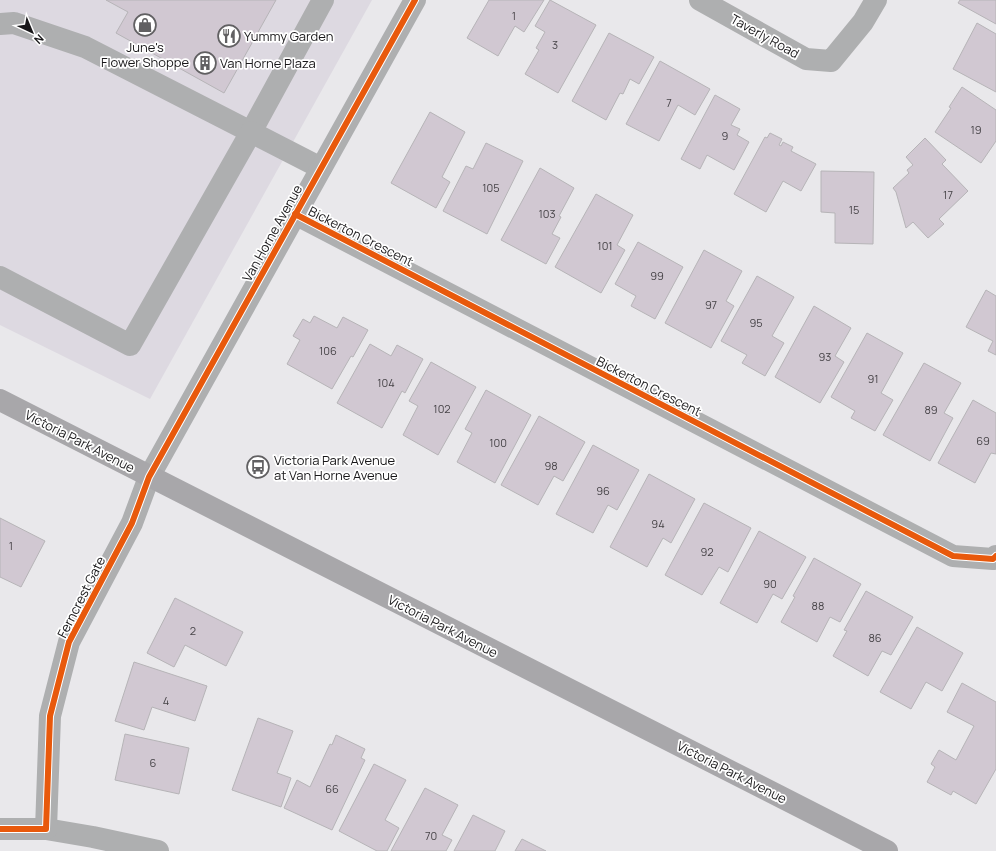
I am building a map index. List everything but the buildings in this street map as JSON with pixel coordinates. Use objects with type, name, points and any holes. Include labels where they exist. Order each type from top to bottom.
[{"type":"main road","name":"Victoria Park Avenue","points":[[0,400],[887,851]]},
{"type":"street","points":[[0,277],[130,345],[251,132],[323,0]]},
{"type":"street","name":"Van Horne Avenue","points":[[149,477],[415,0]]},
{"type":"street","name":"Taverly Road","points":[[700,0],[806,59],[831,61],[863,22],[876,0]]},
{"type":"street","points":[[0,24],[14,23],[85,47],[321,168]]},
{"type":"street","name":"Bickerton Crescent","points":[[295,214],[953,556],[993,559],[996,556]]},
{"type":"street","name":"Ferncrest Gate","points":[[46,829],[50,716],[69,642],[132,523],[149,477]]},
{"type":"street","points":[[0,829],[46,829],[93,837],[158,851]]},
{"type":"shaded area","points":[[0,0],[372,0],[150,399],[0,325]]},
{"type":"cycle path","points":[[0,829],[46,829],[50,716],[69,642],[132,523],[149,477],[415,0]]},
{"type":"cycle path","points":[[295,214],[953,556],[993,559],[996,556]]},
{"type":"place","name":"June's Flower Shoppe","points":[[145,25]]},
{"type":"place","name":"Yummy Garden","points":[[229,36]]},
{"type":"place","name":"Van Horne Plaza","points":[[205,63]]},
{"type":"place","name":"Victoria Park Avenue at Van Horne Avenue","points":[[258,467]]}]
